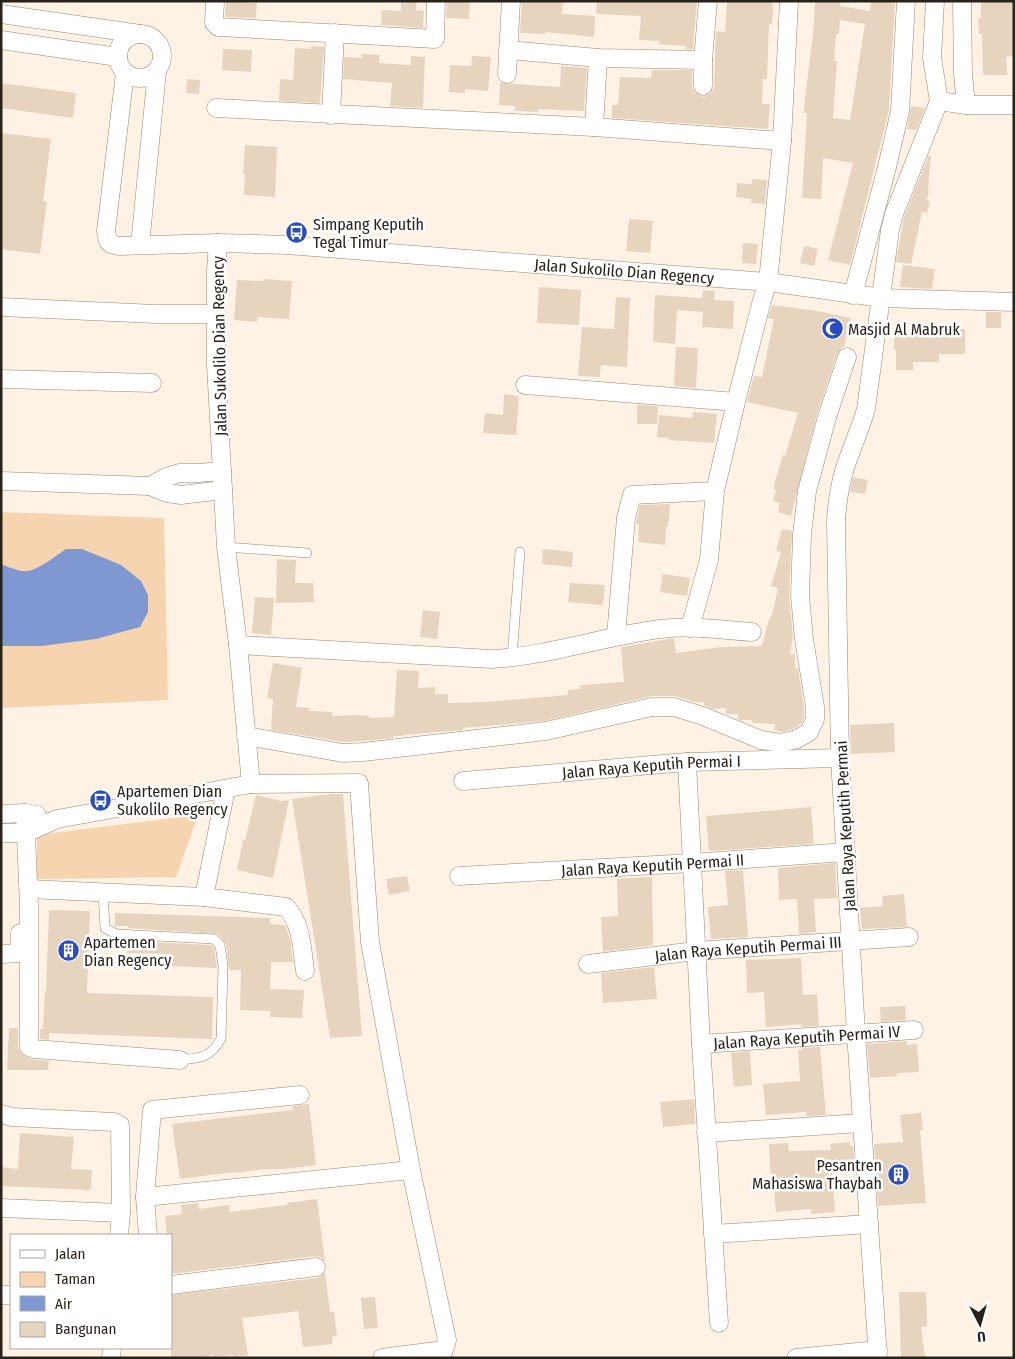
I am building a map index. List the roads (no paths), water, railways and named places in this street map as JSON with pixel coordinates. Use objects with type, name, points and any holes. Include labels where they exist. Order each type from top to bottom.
[{"type":"street","points":[[215,1],[214,22],[216,26],[435,38],[436,1]]},
{"type":"street","points":[[507,74],[511,1]]},
{"type":"street","points":[[704,86],[708,1]]},
{"type":"street","points":[[690,628],[709,560],[715,491],[736,402],[768,282],[782,141],[789,1]]},
{"type":"street","points":[[853,295],[900,111],[906,1]]},
{"type":"street","points":[[936,1],[932,58],[939,101],[966,105],[1014,105]]},
{"type":"street","points":[[962,1],[966,105]]},
{"type":"street","points":[[1,14],[148,35],[156,40],[161,47],[163,56],[157,71],[140,244]]},
{"type":"street","points":[[331,114],[335,32]]},
{"type":"street","points":[[140,34],[131,36],[119,48],[121,65],[106,234],[108,241],[115,246],[218,243]]},
{"type":"street","points":[[1,40],[121,65],[132,77],[150,76],[157,71]]},
{"type":"street","points":[[508,50],[598,58],[704,60]]},
{"type":"street","points":[[594,127],[598,58]]},
{"type":"street","name":"Jalan Raya Keputih Permai","points":[[878,1354],[856,1033],[840,758],[836,521],[838,495],[843,473],[866,409],[882,298],[887,247],[894,214],[939,101]]},
{"type":"street","points":[[216,108],[594,127],[782,141]]},
{"type":"street","name":"Jalan Sukolilo Dian Regency","points":[[251,784],[238,645],[226,547],[216,364],[218,243],[287,245],[768,282],[882,298],[1014,302]]},
{"type":"street","points":[[1,307],[156,314],[216,314]]},
{"type":"street","points":[[246,736],[343,753],[363,752],[546,731],[652,707],[674,707],[703,716],[761,740],[781,743],[797,739],[809,732],[815,719],[815,707],[804,639],[801,604],[802,535],[807,490],[827,417],[847,357]]},
{"type":"street","points":[[1,379],[152,383]]},
{"type":"street","points":[[525,385],[736,402]]},
{"type":"street","points":[[150,486],[166,477],[180,473],[222,471]]},
{"type":"street","points":[[1,481],[150,486],[167,493],[181,495],[223,490]]},
{"type":"street","points":[[616,636],[626,518],[632,495],[715,491]]},
{"type":"street","points":[[238,645],[512,658],[556,651],[616,636],[663,628],[752,632]]},
{"type":"street","name":"Jalan Raya Keputih Permai I","points":[[463,781],[687,762],[840,758]]},
{"type":"street","points":[[687,762],[706,1133],[719,1323]]},
{"type":"street","points":[[1,833],[26,833],[57,819],[251,784],[359,783],[370,942],[410,1170],[447,1340],[444,1350],[382,1358]]},
{"type":"street","points":[[204,897],[226,789]]},
{"type":"street","points":[[1,814],[25,813],[57,819]]},
{"type":"street","points":[[25,813],[29,897],[30,1048],[180,1060]]},
{"type":"street","name":"Jalan Raya Keputih Permai II","points":[[459,876],[846,852]]},
{"type":"street","points":[[29,897],[104,892],[204,897],[286,907],[293,914],[298,924],[305,971]]},
{"type":"street","points":[[1,954],[20,953],[21,912],[29,897]]},
{"type":"street","name":"Jalan Raya Keputih Permai III","points":[[588,964],[696,951],[909,937]]},
{"type":"street","name":"Jalan Raya Keputih Permai IV","points":[[701,1044],[914,1030]]},
{"type":"street","points":[[148,1234],[145,1197],[152,1110],[300,1095]]},
{"type":"street","points":[[1,1114],[12,1117],[114,1122],[120,1125],[121,1213],[119,1234]]},
{"type":"street","points":[[706,1133],[862,1123]]},
{"type":"street","points":[[145,1197],[410,1170]]},
{"type":"street","points":[[1,1208],[121,1213]]},
{"type":"street","points":[[713,1234],[869,1224]]},
{"type":"street","points":[[172,1285],[316,1267]]},
{"type":"street","points":[[796,1358],[878,1354]]},
{"type":"lane","points":[[226,547],[306,554]]},
{"type":"lane","points":[[512,658],[520,552]]},
{"type":"lane","points":[[104,892],[105,928],[116,934],[214,939],[220,945],[223,966],[221,1040],[215,1050],[201,1058],[180,1060]]},
{"type":"water","points":[[66,549],[82,549],[121,565],[141,581],[148,595],[148,612],[140,627],[96,639],[41,646],[1,646],[1,564],[18,570],[28,571],[42,565]]},
{"type":"place","name":"Simpang Keputih Tegal Timur","points":[[297,233]]},
{"type":"place","name":"Masjid Al Mabruk","points":[[832,329]]},
{"type":"place","name":"Apartemen Dian Sukolilo Regency","points":[[101,800]]},
{"type":"place","name":"Apartemen Dian Regency","points":[[68,951]]},
{"type":"place","name":"Pesantren Mahasiswa Thaybah","points":[[898,1174]]}]
